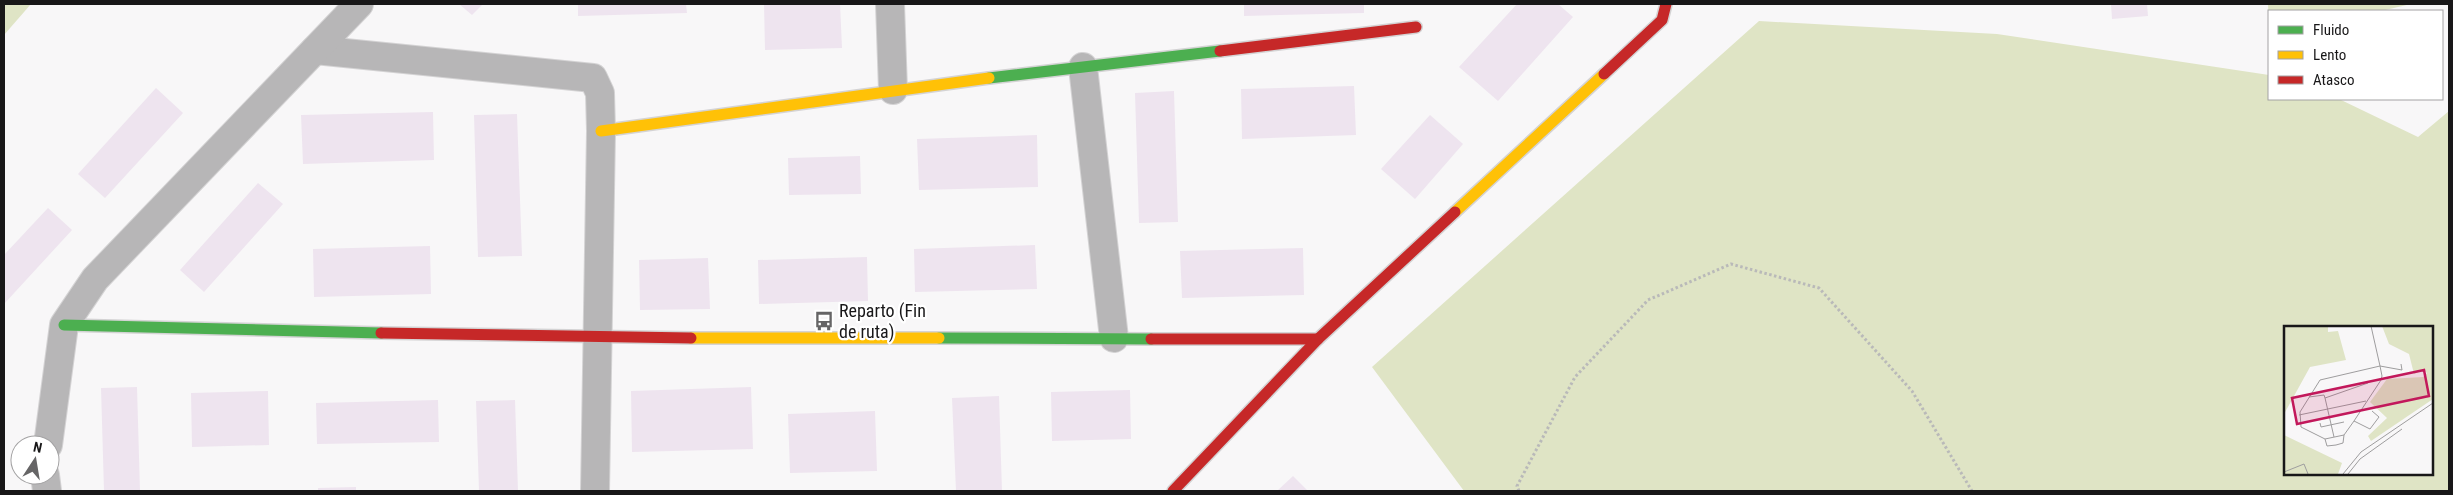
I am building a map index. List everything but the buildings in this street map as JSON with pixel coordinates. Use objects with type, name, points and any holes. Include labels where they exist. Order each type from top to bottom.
[{"type":"street","points":[[49,435],[64,325],[95,279],[359,4]]},
{"type":"street","points":[[890,4],[893,90]]},
{"type":"street","points":[[1173,491],[1318,339],[1662,20],[1666,4]]},
{"type":"street","points":[[601,131],[893,90],[1416,27]]},
{"type":"street","points":[[315,50],[593,78],[600,93],[601,131],[595,491]]},
{"type":"street","points":[[1084,67],[1114,338]]},
{"type":"street","points":[[64,325],[597,338],[1318,339]]},
{"type":"path","points":[[1519,491],[1517,486],[1575,377],[1648,300],[1731,264],[1819,288],[1912,391],[1972,491]]},
{"type":"green space","points":[[4,4],[31,4],[4,35]]},
{"type":"green space","points":[[2268,4],[2411,4],[2385,10],[2268,10]]},
{"type":"green space","points":[[1759,21],[1997,34],[2268,75],[2268,100],[2341,100],[2418,137],[2449,111],[2449,491],[1464,491],[1372,367]]},
{"type":"traffic: fast","points":[[989,78],[1220,51]]},
{"type":"traffic: fast","points":[[64,325],[381,333]]},
{"type":"traffic: fast","points":[[939,338],[1151,339]]},
{"type":"traffic: slow","points":[[1455,212],[1604,74]]},
{"type":"traffic: slow","points":[[601,131],[989,78]]},
{"type":"traffic: slow","points":[[691,338],[939,338]]},
{"type":"traffic: jam","points":[[1604,74],[1662,20],[1666,4]]},
{"type":"traffic: jam","points":[[1220,51],[1416,27]]},
{"type":"traffic: jam","points":[[1173,491],[1318,339],[1455,212]]},
{"type":"traffic: jam","points":[[381,333],[691,338]]},
{"type":"traffic: jam","points":[[1151,339],[1318,339]]},
{"type":"place","name":"Reparto (Fin de ruta)","points":[[824,321]]}]
